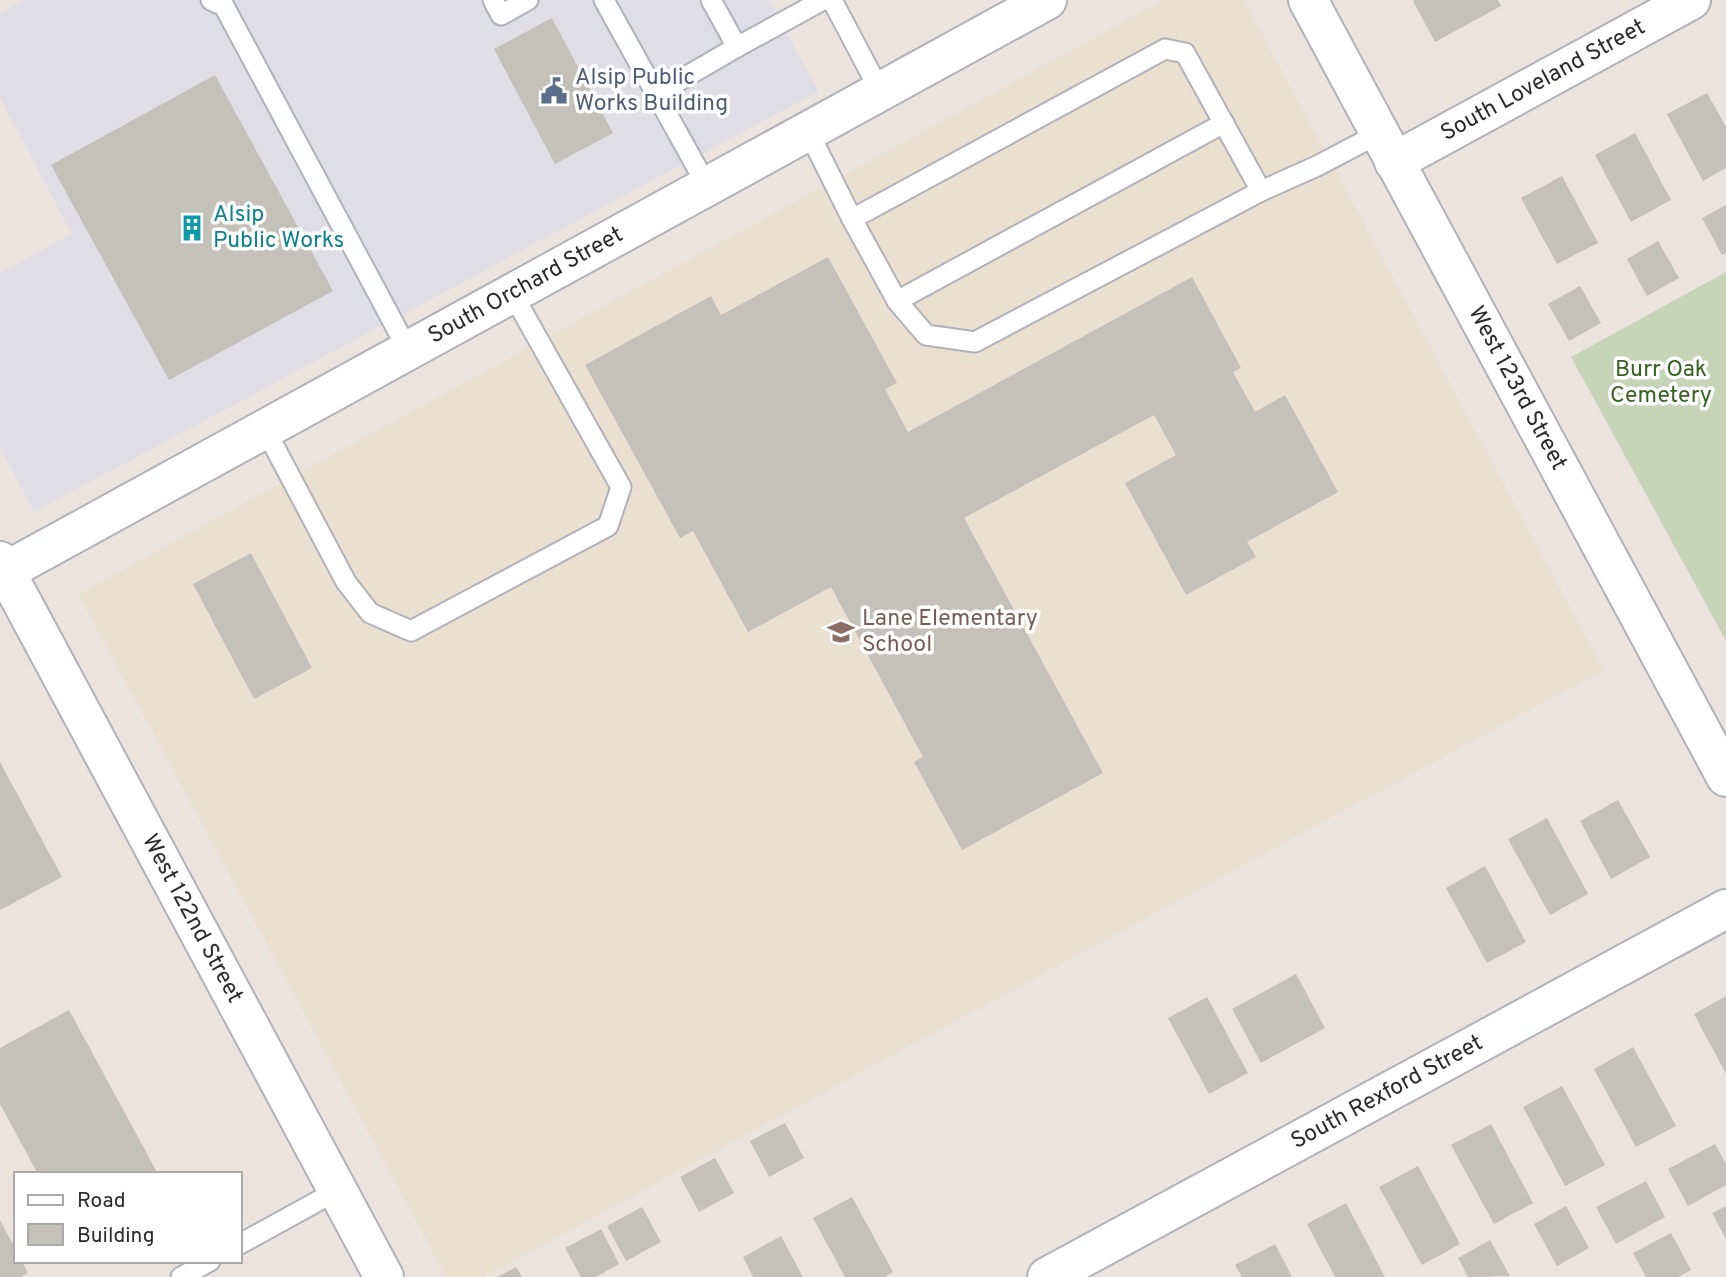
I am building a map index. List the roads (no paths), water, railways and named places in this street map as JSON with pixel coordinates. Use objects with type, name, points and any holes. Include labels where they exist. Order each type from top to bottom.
[{"type":"street","name":"South Orchard Street","points":[[2,569],[265,429],[1047,0]]},
{"type":"street","name":"West 123rd Street","points":[[1308,0],[1726,777]]},
{"type":"street","name":"South Loveland Street","points":[[1387,147],[1691,0]]},
{"type":"street","name":"West 122nd Street","points":[[2,569],[384,1277]]},
{"type":"street","name":"South Rexford Street","points":[[1047,1277],[1726,909]]},
{"type":"lane","points":[[493,0],[501,15],[528,0]]},
{"type":"lane","points":[[604,0],[707,186]]},
{"type":"lane","points":[[711,0],[737,47]]},
{"type":"lane","points":[[656,94],[823,0]]},
{"type":"lane","points":[[832,0],[880,92]]},
{"type":"lane","points":[[223,2],[408,350]]},
{"type":"lane","points":[[852,219],[1165,48],[1185,53],[1261,191]]},
{"type":"lane","points":[[897,301],[1224,123]]},
{"type":"lane","points":[[807,131],[897,301],[926,335],[975,342],[1261,191],[1317,166],[1387,147]]},
{"type":"lane","points":[[265,429],[346,582],[370,613],[411,631],[608,526],[621,487],[512,293]]},
{"type":"lane","points":[[242,1243],[338,1190]]},
{"type":"lane","points":[[181,1277],[206,1263]]},
{"type":"place","name":"Alsip Public Works Building","points":[[554,91]]},
{"type":"place","name":"Alsip Public Works","points":[[192,228]]},
{"type":"place","name":"Lane Elementary School","points":[[841,632]]},
{"type":"park label","name":"Burr Oak Cemetery","points":[[1661,383]]}]
